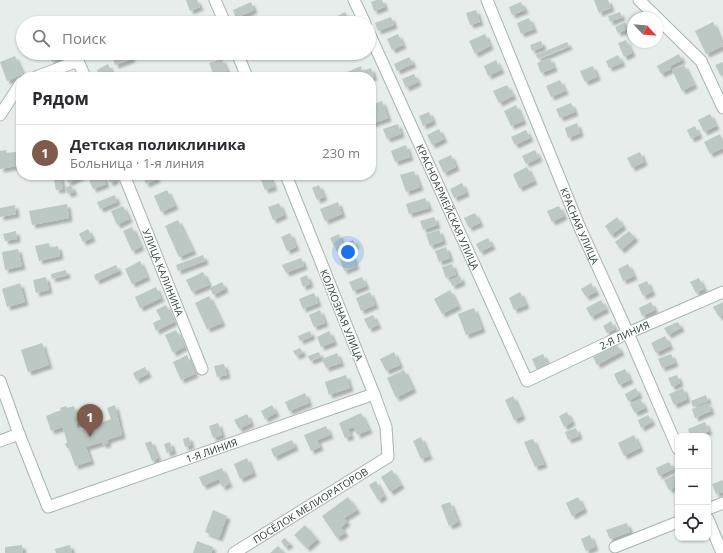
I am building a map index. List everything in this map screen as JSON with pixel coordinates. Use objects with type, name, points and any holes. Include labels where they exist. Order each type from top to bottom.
[{"type":"street","points":[[216,0],[222,16]]},
{"type":"street","points":[[354,0],[362,16]]},
{"type":"street","name":"КРАСНАЯ УЛИЦА","points":[[488,0],[580,228],[628,333],[675,442]]},
{"type":"street","points":[[638,0],[701,61],[720,91],[723,108]]},
{"type":"street","name":"КРАСНОАРМЕЙСКАЯ УЛИЦА","points":[[376,49],[526,381]]},
{"type":"street","points":[[240,60],[245,72]]},
{"type":"street","points":[[49,72],[78,61],[82,72]]},
{"type":"street","points":[[0,115],[16,91]]},
{"type":"street","name":"УЛИЦА КАЛИНИНА","points":[[126,180],[202,369]]},
{"type":"street","name":"КОЛХОЗНАЯ УЛИЦА","points":[[288,180],[386,427],[388,457]]},
{"type":"street","name":"2-Я ЛИНИЯ","points":[[526,381],[628,333],[723,292]]},
{"type":"street","points":[[0,381],[19,434],[0,441]]},
{"type":"street","name":"1-Я ЛИНИЯ","points":[[19,434],[48,507],[374,394]]},
{"type":"street","name":"ПОСЁЛОК МЕЛИОРАТОРОВ","points":[[234,553],[388,457]]},
{"type":"street","points":[[711,508],[723,503]]},
{"type":"street","points":[[615,547],[675,523]]},
{"type":"street","points":[[711,526],[722,553]]},
{"type":"building","points":[[186,0],[197,0],[200,7],[190,11]]},
{"type":"building","points":[[382,0],[385,7],[374,11],[371,2]]},
{"type":"building","points":[[594,0],[608,0],[611,8],[599,13]]},
{"type":"building","points":[[251,2],[254,10],[240,16],[235,16],[233,10]]},
{"type":"building","points":[[521,2],[525,10],[512,15],[509,7]]},
{"type":"building","points":[[476,10],[480,22],[470,25],[466,13]]},
{"type":"building","points":[[345,12],[347,16],[338,16]]},
{"type":"building","points":[[620,12],[622,17],[610,22],[608,16]]},
{"type":"building","points":[[391,17],[394,25],[378,31],[376,23]]},
{"type":"building","points":[[529,18],[534,29],[521,34],[517,23]]},
{"type":"building","points":[[625,22],[627,29],[618,33],[615,27]]},
{"type":"building","points":[[713,22],[723,46],[706,54],[695,31]]},
{"type":"building","points":[[398,34],[403,45],[392,50],[387,39]]},
{"type":"building","points":[[485,34],[490,46],[475,54],[469,41]]},
{"type":"building","points":[[626,40],[627,48],[630,48],[632,53],[624,57],[618,43]]},
{"type":"building","points":[[541,41],[543,47],[532,51],[530,45]]},
{"type":"building","points":[[567,42],[569,46],[538,59],[536,55]]},
{"type":"building","points":[[679,54],[682,60],[670,66],[671,69],[661,74],[657,66]]},
{"type":"building","points":[[618,55],[622,63],[609,68],[606,61]]},
{"type":"building","points":[[15,56],[22,72],[16,72],[16,77],[7,81],[0,62]]},
{"type":"building","points":[[409,57],[413,64],[397,71],[394,64]]},
{"type":"building","points":[[550,58],[554,68],[541,73],[537,63]]},
{"type":"building","points":[[114,60],[129,60],[115,65]]},
{"type":"building","points":[[222,60],[227,71],[212,72],[209,63]]},
{"type":"building","points":[[496,60],[501,70],[488,76],[484,66]]},
{"type":"building","points":[[723,62],[723,75],[721,76],[715,65]]},
{"type":"building","points":[[108,64],[112,72],[98,72],[97,70]]},
{"type":"building","points":[[684,65],[694,85],[682,91],[672,70]]},
{"type":"building","points":[[361,66],[362,71],[371,68],[372,72],[347,72]]},
{"type":"building","points":[[593,66],[597,77],[585,82],[580,71]]},
{"type":"building","points":[[414,74],[418,82],[406,88],[402,79]]},
{"type":"building","points":[[560,80],[565,91],[551,97],[546,86]]},
{"type":"building","points":[[507,85],[513,96],[499,103],[493,91]]},
{"type":"building","points":[[382,101],[388,118],[376,122],[376,103]]},
{"type":"building","points":[[571,103],[575,112],[560,118],[556,109]]},
{"type":"building","points":[[516,105],[523,121],[511,126],[504,111]]},
{"type":"building","points":[[429,112],[433,121],[423,126],[419,116]]},
{"type":"building","points":[[710,114],[716,126],[704,132],[698,120]]},
{"type":"building","points":[[577,123],[580,133],[568,138],[565,128]]},
{"type":"building","points":[[398,124],[401,134],[387,139],[383,129]]},
{"type":"building","points":[[695,126],[699,135],[691,139],[687,130]]},
{"type":"building","points":[[439,129],[444,139],[432,145],[427,135]]},
{"type":"building","points":[[526,130],[530,138],[515,145],[511,137]]},
{"type":"building","points":[[720,134],[723,141],[723,148],[710,154],[704,142]]},
{"type":"building","points":[[406,145],[410,157],[395,162],[391,151]]},
{"type":"building","points":[[6,150],[7,153],[16,152],[16,166],[0,169],[0,151]]},
{"type":"building","points":[[535,150],[539,158],[526,164],[522,156]]},
{"type":"building","points":[[640,152],[644,162],[632,168],[627,158]]},
{"type":"building","points":[[451,155],[456,167],[444,173],[438,161]]},
{"type":"building","points":[[527,167],[534,181],[519,188],[513,174]]},
{"type":"building","points":[[414,171],[420,187],[406,192],[400,175]]},
{"type":"building","points":[[54,180],[61,180],[63,189],[56,190]]},
{"type":"building","points":[[66,180],[74,180],[68,183]]},
{"type":"building","points":[[89,180],[105,180],[106,184],[93,189]]},
{"type":"building","points":[[108,180],[116,180],[110,183]]},
{"type":"building","points":[[144,180],[155,180],[146,184]]},
{"type":"building","points":[[261,180],[271,180],[274,187],[265,190]]},
{"type":"building","points":[[462,183],[466,193],[454,198],[450,189]]},
{"type":"building","points":[[71,185],[74,192],[68,194],[65,188]]},
{"type":"building","points":[[319,185],[324,197],[317,200],[312,188]]},
{"type":"building","points":[[167,190],[175,206],[161,212],[154,196]]},
{"type":"building","points":[[115,195],[117,202],[100,209],[97,202]]},
{"type":"building","points":[[425,198],[429,208],[409,214],[406,204]]},
{"type":"building","points":[[338,202],[342,214],[325,221],[320,209]]},
{"type":"building","points":[[279,203],[284,215],[273,220],[268,207]]},
{"type":"building","points":[[67,204],[69,218],[32,225],[29,211]]},
{"type":"building","points":[[15,205],[16,214],[0,217],[0,208]]},
{"type":"building","points":[[123,206],[129,219],[117,225],[111,211]]},
{"type":"building","points":[[559,206],[564,216],[552,222],[547,211]]},
{"type":"building","points":[[475,213],[480,223],[469,228],[464,218]]},
{"type":"building","points":[[434,217],[437,225],[423,230],[420,221]]},
{"type":"building","points":[[617,217],[623,226],[611,235],[605,226]]},
{"type":"building","points":[[178,220],[193,251],[179,257],[165,226]]},
{"type":"building","points":[[132,227],[141,247],[132,251],[123,231]]},
{"type":"building","points":[[88,229],[92,238],[83,242],[79,234]]},
{"type":"building","points":[[439,230],[443,241],[430,246],[426,234]]},
{"type":"building","points":[[16,231],[17,239],[5,241],[3,234]]},
{"type":"building","points":[[629,231],[635,238],[621,250],[615,242]]},
{"type":"building","points":[[290,233],[296,247],[287,251],[281,237]]},
{"type":"building","points":[[339,234],[342,243],[334,246],[330,238]]},
{"type":"building","points":[[488,238],[492,246],[480,252],[476,244]]},
{"type":"building","points":[[353,240],[356,245],[337,252],[335,247]]},
{"type":"building","points":[[49,243],[50,248],[58,246],[60,256],[39,261],[35,246]]},
{"type":"building","points":[[446,247],[450,258],[439,262],[435,251]]},
{"type":"building","points":[[18,249],[22,266],[5,270],[2,252]]},
{"type":"building","points":[[351,252],[356,266],[344,271],[339,257]]},
{"type":"building","points":[[203,255],[205,261],[178,271],[176,265]]},
{"type":"building","points":[[301,258],[304,266],[286,273],[282,265]]},
{"type":"building","points":[[140,261],[147,277],[132,284],[125,269]]},
{"type":"building","points":[[452,264],[456,275],[446,278],[442,267]]},
{"type":"building","points":[[628,264],[634,276],[623,281],[618,269]]},
{"type":"building","points":[[116,265],[119,271],[96,281],[94,275]]},
{"type":"building","points":[[66,270],[67,275],[52,279],[51,274]]},
{"type":"building","points":[[203,272],[209,285],[192,292],[186,280]]},
{"type":"building","points":[[307,275],[310,284],[303,287],[300,278]]},
{"type":"building","points":[[460,276],[462,282],[452,286],[450,280]]},
{"type":"building","points":[[46,277],[49,290],[36,293],[33,280]]},
{"type":"building","points":[[362,277],[366,286],[353,291],[349,282]]},
{"type":"building","points":[[699,278],[704,289],[696,293],[690,282]]},
{"type":"building","points":[[647,281],[652,292],[643,296],[638,285]]},
{"type":"building","points":[[222,282],[225,289],[213,295],[210,288]]},
{"type":"building","points":[[20,283],[25,302],[7,307],[2,289]]},
{"type":"building","points":[[591,283],[596,292],[586,297],[581,289]]},
{"type":"building","points":[[156,287],[161,298],[140,308],[135,297]]},
{"type":"building","points":[[450,290],[458,306],[442,314],[434,299]]},
{"type":"building","points":[[370,292],[375,305],[361,311],[356,298]]},
{"type":"building","points":[[520,292],[526,305],[514,310],[509,298]]},
{"type":"building","points":[[314,293],[318,303],[303,309],[299,299]]},
{"type":"building","points":[[209,296],[222,323],[207,329],[195,303]]},
{"type":"building","points":[[601,300],[606,309],[591,317],[586,308]]},
{"type":"building","points":[[651,302],[655,310],[642,316],[639,308]]},
{"type":"building","points":[[723,302],[723,315],[719,317],[713,307]]},
{"type":"building","points":[[166,305],[174,322],[156,331],[153,323],[161,319],[156,310]]},
{"type":"building","points":[[474,308],[482,329],[466,335],[458,314]]},
{"type":"building","points":[[320,310],[325,323],[314,327],[309,315]]},
{"type":"building","points":[[373,315],[378,325],[369,329],[364,319]]},
{"type":"building","points":[[611,321],[615,329],[607,333],[603,326]]},
{"type":"building","points":[[678,322],[681,328],[668,335],[664,328]]},
{"type":"building","points":[[176,330],[184,347],[173,353],[165,335]]},
{"type":"building","points":[[310,331],[312,336],[300,341],[298,336]]},
{"type":"building","points":[[329,331],[334,342],[321,347],[317,337]]},
{"type":"building","points":[[665,336],[670,346],[656,353],[651,343]]},
{"type":"building","points":[[42,343],[49,365],[28,372],[21,350]]},
{"type":"building","points":[[617,345],[621,352],[597,365],[593,357]]},
{"type":"building","points":[[300,348],[303,353],[296,356],[293,351]]},
{"type":"building","points":[[319,352],[321,357],[310,361],[308,356]]},
{"type":"building","points":[[394,352],[400,365],[386,371],[380,359]]},
{"type":"building","points":[[337,353],[341,363],[326,368],[322,359]]},
{"type":"building","points":[[543,354],[548,365],[537,370],[532,359]]},
{"type":"building","points":[[671,354],[675,363],[662,368],[658,359]]},
{"type":"building","points":[[187,355],[195,374],[181,380],[173,362]]},
{"type":"building","points":[[224,364],[227,375],[217,377],[214,366]]},
{"type":"building","points":[[145,367],[148,374],[136,380],[133,373]]},
{"type":"building","points":[[625,369],[630,380],[619,385],[614,374]]},
{"type":"building","points":[[404,370],[413,389],[396,398],[387,378]]},
{"type":"building","points":[[346,375],[350,388],[329,395],[325,382]]},
{"type":"building","points":[[677,375],[680,383],[672,387],[668,378]]},
{"type":"building","points":[[636,388],[639,395],[628,401],[625,394]]},
{"type":"building","points":[[683,388],[687,399],[674,405],[669,394]]},
{"type":"building","points":[[305,393],[309,403],[289,411],[285,402]]},
{"type":"building","points":[[706,395],[708,401],[693,407],[691,401]]},
{"type":"building","points":[[513,396],[522,416],[514,420],[505,400]]},
{"type":"building","points":[[640,399],[645,408],[635,413],[630,404]]},
{"type":"building","points":[[708,403],[711,411],[695,418],[692,409]]},
{"type":"building","points":[[115,405],[122,435],[107,440],[108,443],[103,445],[102,442],[86,447],[91,461],[75,466],[69,448],[67,448],[65,444],[67,443],[63,427],[51,431],[46,416],[61,410],[60,408],[74,406],[80,422],[76,423],[77,429],[80,428],[81,430],[111,419],[107,408]]},
{"type":"building","points":[[272,405],[276,413],[265,419],[261,411]]},
{"type":"building","points":[[567,412],[572,422],[564,427],[559,416]]},
{"type":"building","points":[[361,413],[369,430],[357,435],[354,427],[348,429],[351,436],[345,438],[339,423]]},
{"type":"building","points":[[247,414],[251,423],[239,429],[234,420]]},
{"type":"building","points":[[648,415],[652,422],[641,428],[638,420]]},
{"type":"building","points":[[705,422],[709,431],[704,433],[689,433],[688,429]]},
{"type":"building","points":[[218,423],[222,435],[213,438],[209,426]]},
{"type":"building","points":[[326,426],[330,435],[317,440],[320,447],[311,451],[304,435]]},
{"type":"building","points":[[576,428],[579,436],[568,440],[565,432]]},
{"type":"building","points":[[634,435],[640,448],[624,456],[618,443]]},
{"type":"building","points":[[189,437],[191,445],[185,447],[183,439]]},
{"type":"building","points":[[421,437],[429,456],[421,459],[413,441]]},
{"type":"building","points":[[533,439],[544,464],[535,467],[524,442]]},
{"type":"building","points":[[292,440],[295,447],[274,457],[271,449]]},
{"type":"building","points":[[151,441],[158,458],[152,461],[145,443]]},
{"type":"building","points":[[170,442],[173,451],[167,453],[164,444]]},
{"type":"building","points":[[247,458],[253,473],[240,479],[234,464]]},
{"type":"building","points":[[669,462],[673,469],[659,476],[656,468]]},
{"type":"building","points":[[222,468],[229,484],[222,487],[219,479],[203,486],[199,477]]},
{"type":"building","points":[[392,470],[401,485],[390,492],[381,477]]},
{"type":"building","points":[[674,475],[675,487],[669,490],[664,480]]},
{"type":"building","points":[[723,480],[723,492],[716,494],[712,484]]},
{"type":"building","points":[[376,481],[384,496],[378,500],[369,485]]},
{"type":"building","points":[[348,497],[357,510],[344,518],[347,522],[341,527],[345,533],[337,538],[322,516]]},
{"type":"building","points":[[578,497],[584,509],[572,516],[566,503]]},
{"type":"building","points":[[450,502],[458,522],[449,526],[441,505]]},
{"type":"building","points":[[213,510],[227,516],[219,538],[205,532]]},
{"type":"building","points":[[627,523],[630,532],[610,539],[606,530]]},
{"type":"building","points":[[305,525],[317,539],[307,548],[294,535]]},
{"type":"building","points":[[590,535],[595,547],[586,551],[581,539]]},
{"type":"building","points":[[285,538],[290,544],[285,547],[281,541]]},
{"type":"building","points":[[197,541],[213,547],[211,553],[193,553]]},
{"type":"building","points":[[22,545],[23,553],[5,553],[5,547]]},
{"type":"building","points":[[70,545],[72,553],[56,553],[55,549]]},
{"type":"building","points":[[278,546],[285,553],[270,553]]},
{"type":"place","name":"Детская поликлиника","points":[[90,437]]}]
